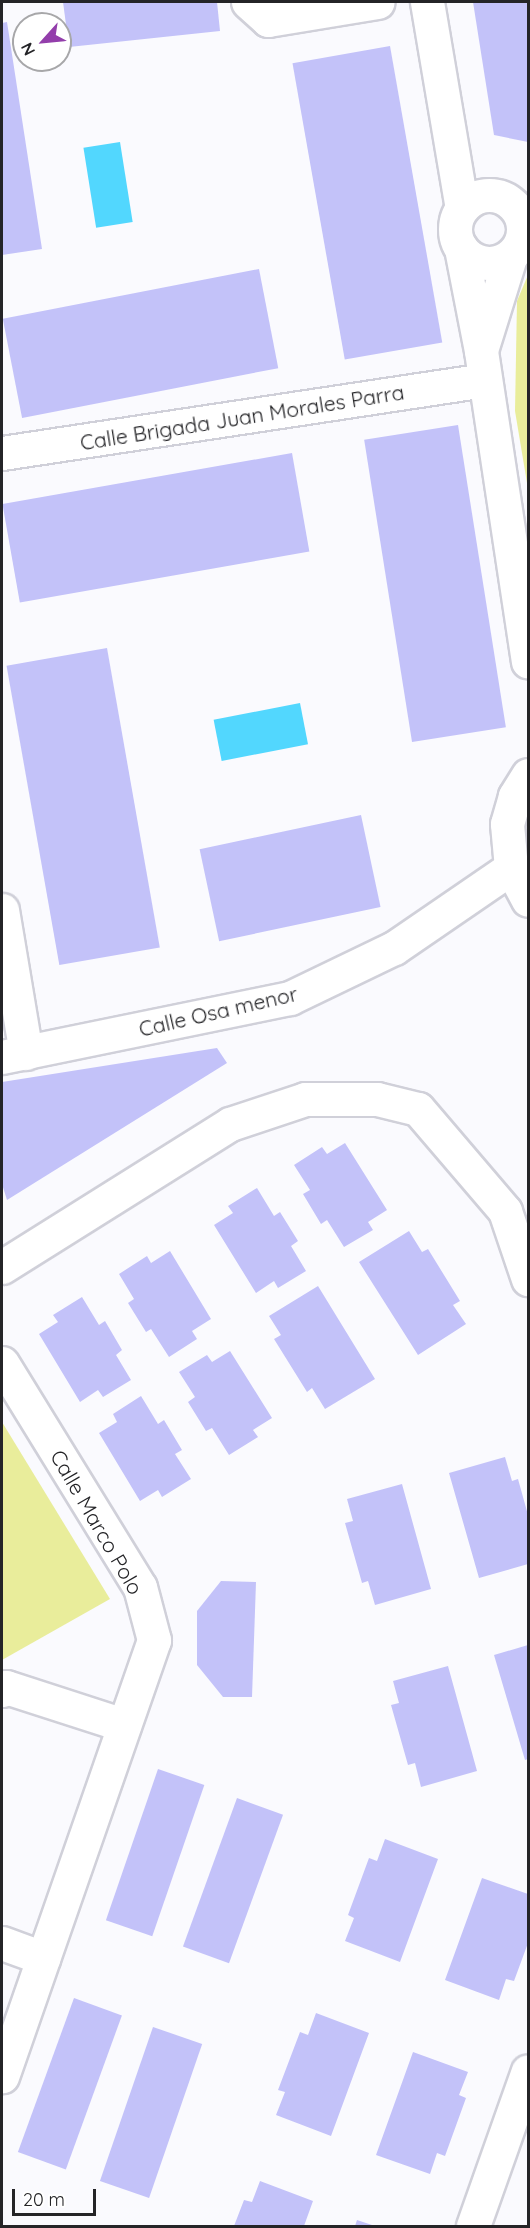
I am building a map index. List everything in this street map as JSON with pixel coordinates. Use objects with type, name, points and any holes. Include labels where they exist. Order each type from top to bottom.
[{"type":"street","points":[[248,2],[268,20],[378,2]]},
{"type":"street","points":[[427,2],[462,208],[455,235],[461,248],[482,366],[528,661]]},
{"type":"street","points":[[462,208],[474,198],[488,194],[510,202],[526,213],[519,247],[510,257],[482,366]]},
{"type":"street","points":[[461,248],[484,263],[510,257]]},
{"type":"street","name":"Calle Brigada Juan Morales Parra","points":[[2,453],[482,366]]},
{"type":"street","points":[[528,775],[515,796],[507,824],[512,868],[528,900]]},
{"type":"street","name":"Calle Osa menor","points":[[14,1055],[290,998],[394,948],[512,868]]},
{"type":"street","points":[[2,910],[14,1055]]},
{"type":"street","points":[[2,1267],[230,1124],[305,1099],[377,1099],[418,1109],[505,1211],[528,1279]]},
{"type":"street","name":"Calle Marco Polo","points":[[2,1363],[140,1587],[154,1640],[2,2076]]},
{"type":"street","points":[[2,1690],[6,1687],[124,1725]]},
{"type":"street","points":[[2,1943],[43,1958]]},
{"type":"street","points":[[473,2226],[528,2071]]},
{"type":"green space","points":[[528,275],[528,489],[515,411],[517,301]]},
{"type":"green space","points":[[2,1422],[110,1599],[2,1660]]},
{"type":"water","points":[[120,142],[133,222],[96,228],[83,148]]},
{"type":"water","points":[[300,703],[308,744],[222,761],[214,720]]},
{"type":"building","points":[[63,2],[217,2],[220,31],[72,47],[72,12],[64,12]]},
{"type":"building","points":[[473,2],[528,2],[528,142],[494,135]]},
{"type":"building","points":[[7,22],[12,72],[15,72],[42,249],[2,255],[2,23]]},
{"type":"building","points":[[390,46],[442,342],[345,360],[293,63]]},
{"type":"building","points":[[259,269],[278,368],[22,418],[3,319]]},
{"type":"building","points":[[458,425],[506,727],[412,742],[364,440]]},
{"type":"building","points":[[292,453],[309,551],[20,603],[2,504]]},
{"type":"building","points":[[107,648],[160,947],[59,965],[7,666]]},
{"type":"building","points":[[361,815],[381,907],[219,941],[200,849]]},
{"type":"building","points":[[217,1048],[227,1063],[7,1200],[2,1184],[2,1082]]},
{"type":"building","points":[[345,1143],[387,1210],[368,1222],[373,1230],[344,1247],[327,1220],[321,1224],[303,1194],[310,1190],[294,1165],[322,1147],[327,1154]]},
{"type":"building","points":[[257,1188],[274,1216],[280,1212],[298,1241],[291,1246],[306,1271],[278,1288],[274,1281],[256,1293],[214,1225],[233,1213],[228,1206]]},
{"type":"building","points":[[409,1231],[422,1252],[428,1249],[460,1301],[453,1305],[466,1324],[418,1355],[359,1262]]},
{"type":"building","points":[[170,1251],[211,1319],[192,1331],[197,1339],[169,1357],[151,1329],[146,1332],[128,1303],[134,1299],[119,1274],[147,1256],[151,1263]]},
{"type":"building","points":[[318,1286],[375,1379],[325,1409],[312,1388],[307,1392],[274,1339],[281,1335],[269,1316]]},
{"type":"building","points":[[82,1297],[99,1325],[105,1321],[122,1350],[116,1355],[131,1380],[103,1397],[98,1390],[80,1402],[39,1334],[58,1322],[53,1315]]},
{"type":"building","points":[[230,1351],[272,1418],[253,1430],[258,1437],[229,1455],[212,1428],[206,1431],[188,1402],[195,1397],[179,1372],[207,1355],[212,1362]]},
{"type":"building","points":[[141,1396],[158,1424],[164,1420],[182,1450],[175,1454],[191,1479],[162,1497],[158,1490],[140,1501],[99,1433],[117,1422],[113,1414]]},
{"type":"building","points":[[505,1457],[512,1481],[518,1479],[528,1515],[528,1564],[479,1578],[449,1473]]},
{"type":"building","points":[[402,1484],[431,1589],[375,1605],[368,1581],[362,1583],[345,1523],[353,1521],[347,1499]]},
{"type":"building","points":[[221,1581],[256,1582],[252,1697],[223,1697],[197,1665],[197,1611]]},
{"type":"building","points":[[528,1645],[528,1759],[525,1760],[494,1655]]},
{"type":"building","points":[[448,1666],[477,1771],[421,1787],[415,1763],[408,1765],[391,1705],[399,1703],[393,1681]]},
{"type":"building","points":[[158,1769],[204,1785],[152,1936],[106,1920]]},
{"type":"building","points":[[237,1798],[283,1815],[229,1963],[183,1946]]},
{"type":"building","points":[[385,1839],[438,1859],[400,1962],[345,1941],[354,1918],[348,1915],[369,1858],[377,1861]]},
{"type":"building","points":[[482,1878],[528,1894],[528,1943],[514,1981],[506,1979],[499,2000],[445,1980]]},
{"type":"building","points":[[74,1998],[122,2015],[66,2170],[18,2152]]},
{"type":"building","points":[[316,2013],[369,2033],[331,2136],[276,2115],[285,2092],[278,2090],[300,2032],[308,2035]]},
{"type":"building","points":[[153,2027],[202,2044],[149,2198],[100,2181]]},
{"type":"building","points":[[413,2052],[468,2072],[459,2095],[466,2098],[445,2156],[437,2153],[430,2174],[376,2155]]},
{"type":"building","points":[[260,2181],[313,2201],[304,2226],[234,2226],[244,2200],[252,2202]]},
{"type":"building","points":[[357,2220],[375,2226],[355,2226]]}]
